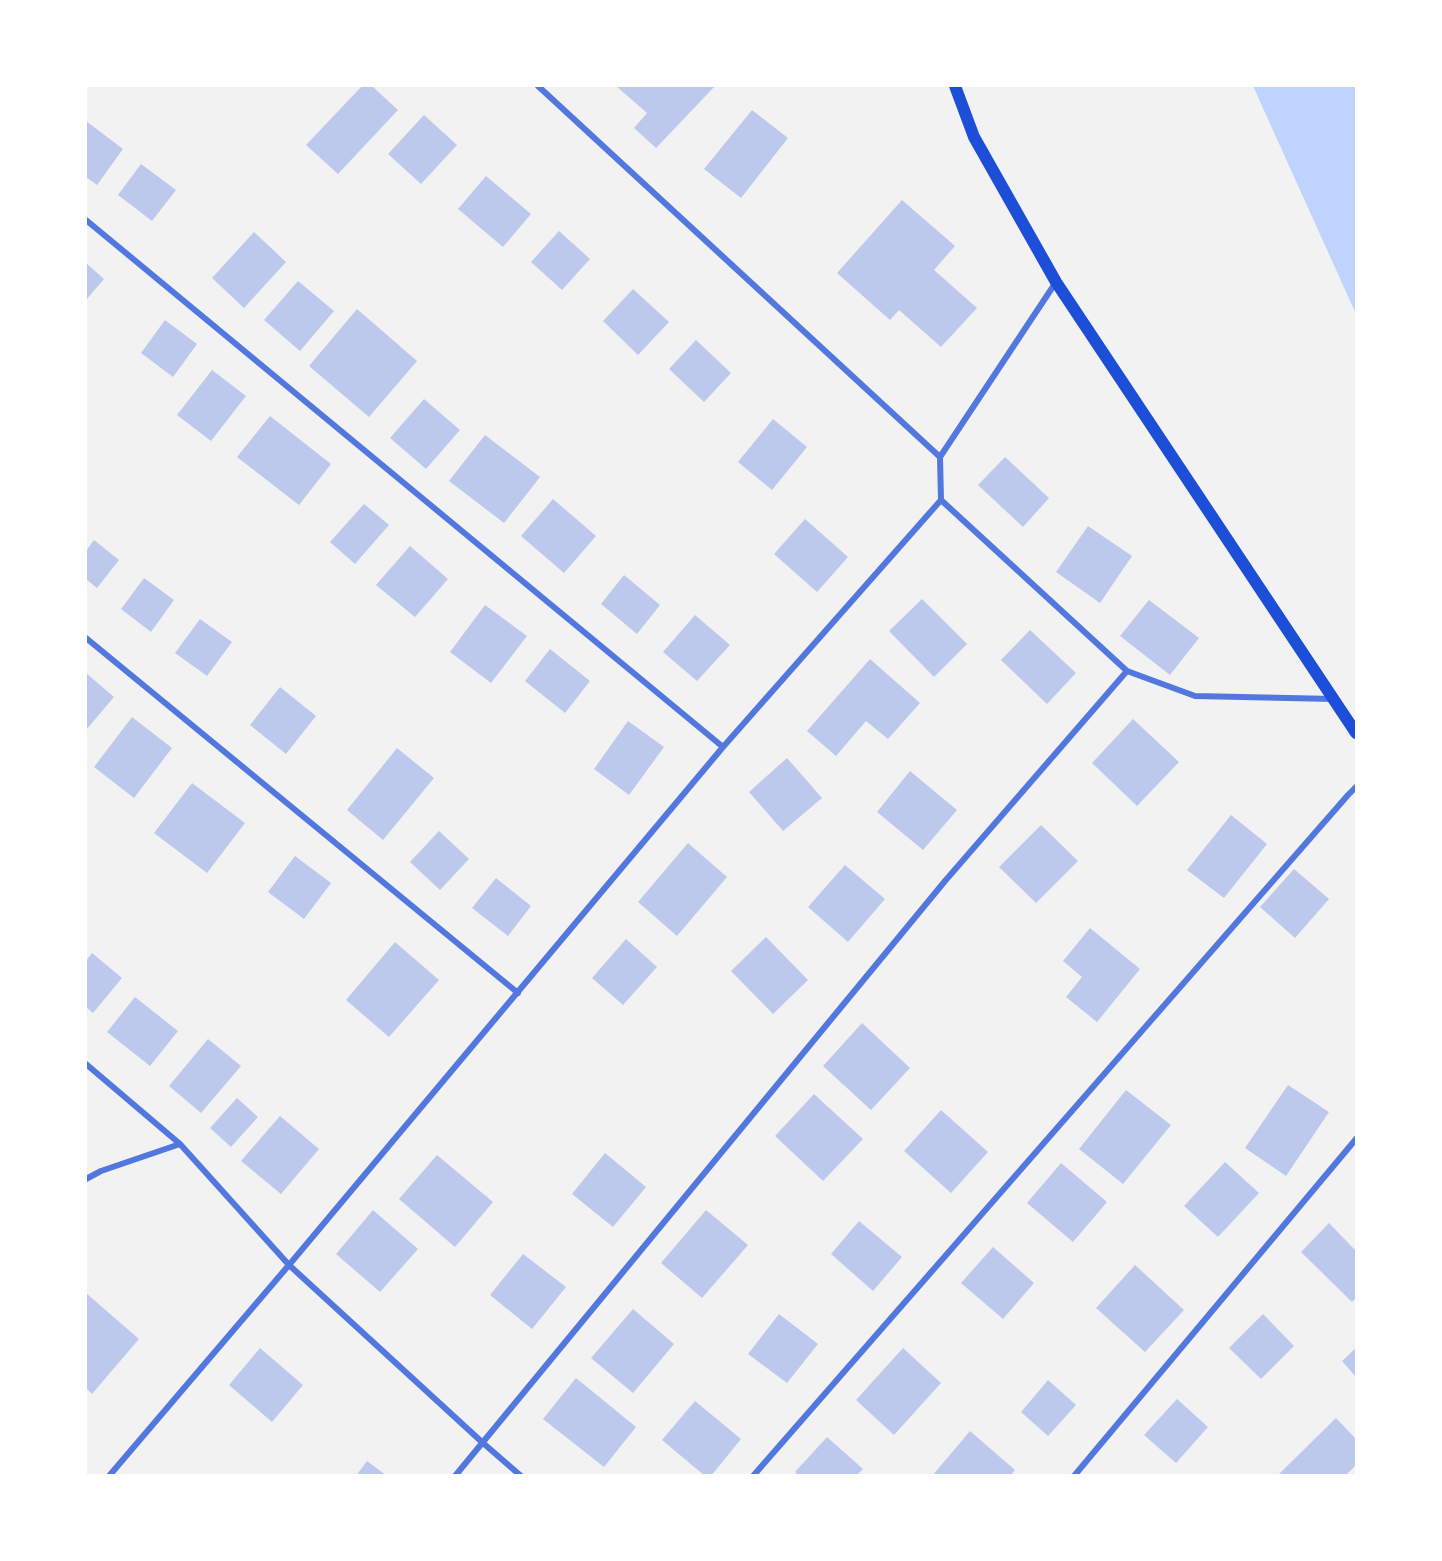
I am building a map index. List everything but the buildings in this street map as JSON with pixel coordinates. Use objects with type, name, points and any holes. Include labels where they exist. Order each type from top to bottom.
[{"type":"main road","points":[[955,86],[974,138],[1056,282],[1356,733]]},
{"type":"street","points":[[538,86],[940,457]]},
{"type":"street","points":[[86,220],[723,747]]},
{"type":"street","points":[[109,1476],[723,747],[941,500],[940,457],[1056,282]]},
{"type":"street","points":[[941,500],[1126,671],[1195,696],[1335,699]]},
{"type":"street","points":[[86,638],[518,993]]},
{"type":"street","points":[[455,1476],[938,890],[1126,671]]},
{"type":"street","points":[[753,1476],[1356,787]]},
{"type":"street","points":[[86,1064],[180,1144],[288,1265],[521,1476]]},
{"type":"street","points":[[1074,1476],[1356,1139]]},
{"type":"street","points":[[86,1179],[101,1171],[180,1144]]},
{"type":"water","points":[[1253,86],[1356,86],[1356,314]]}]
